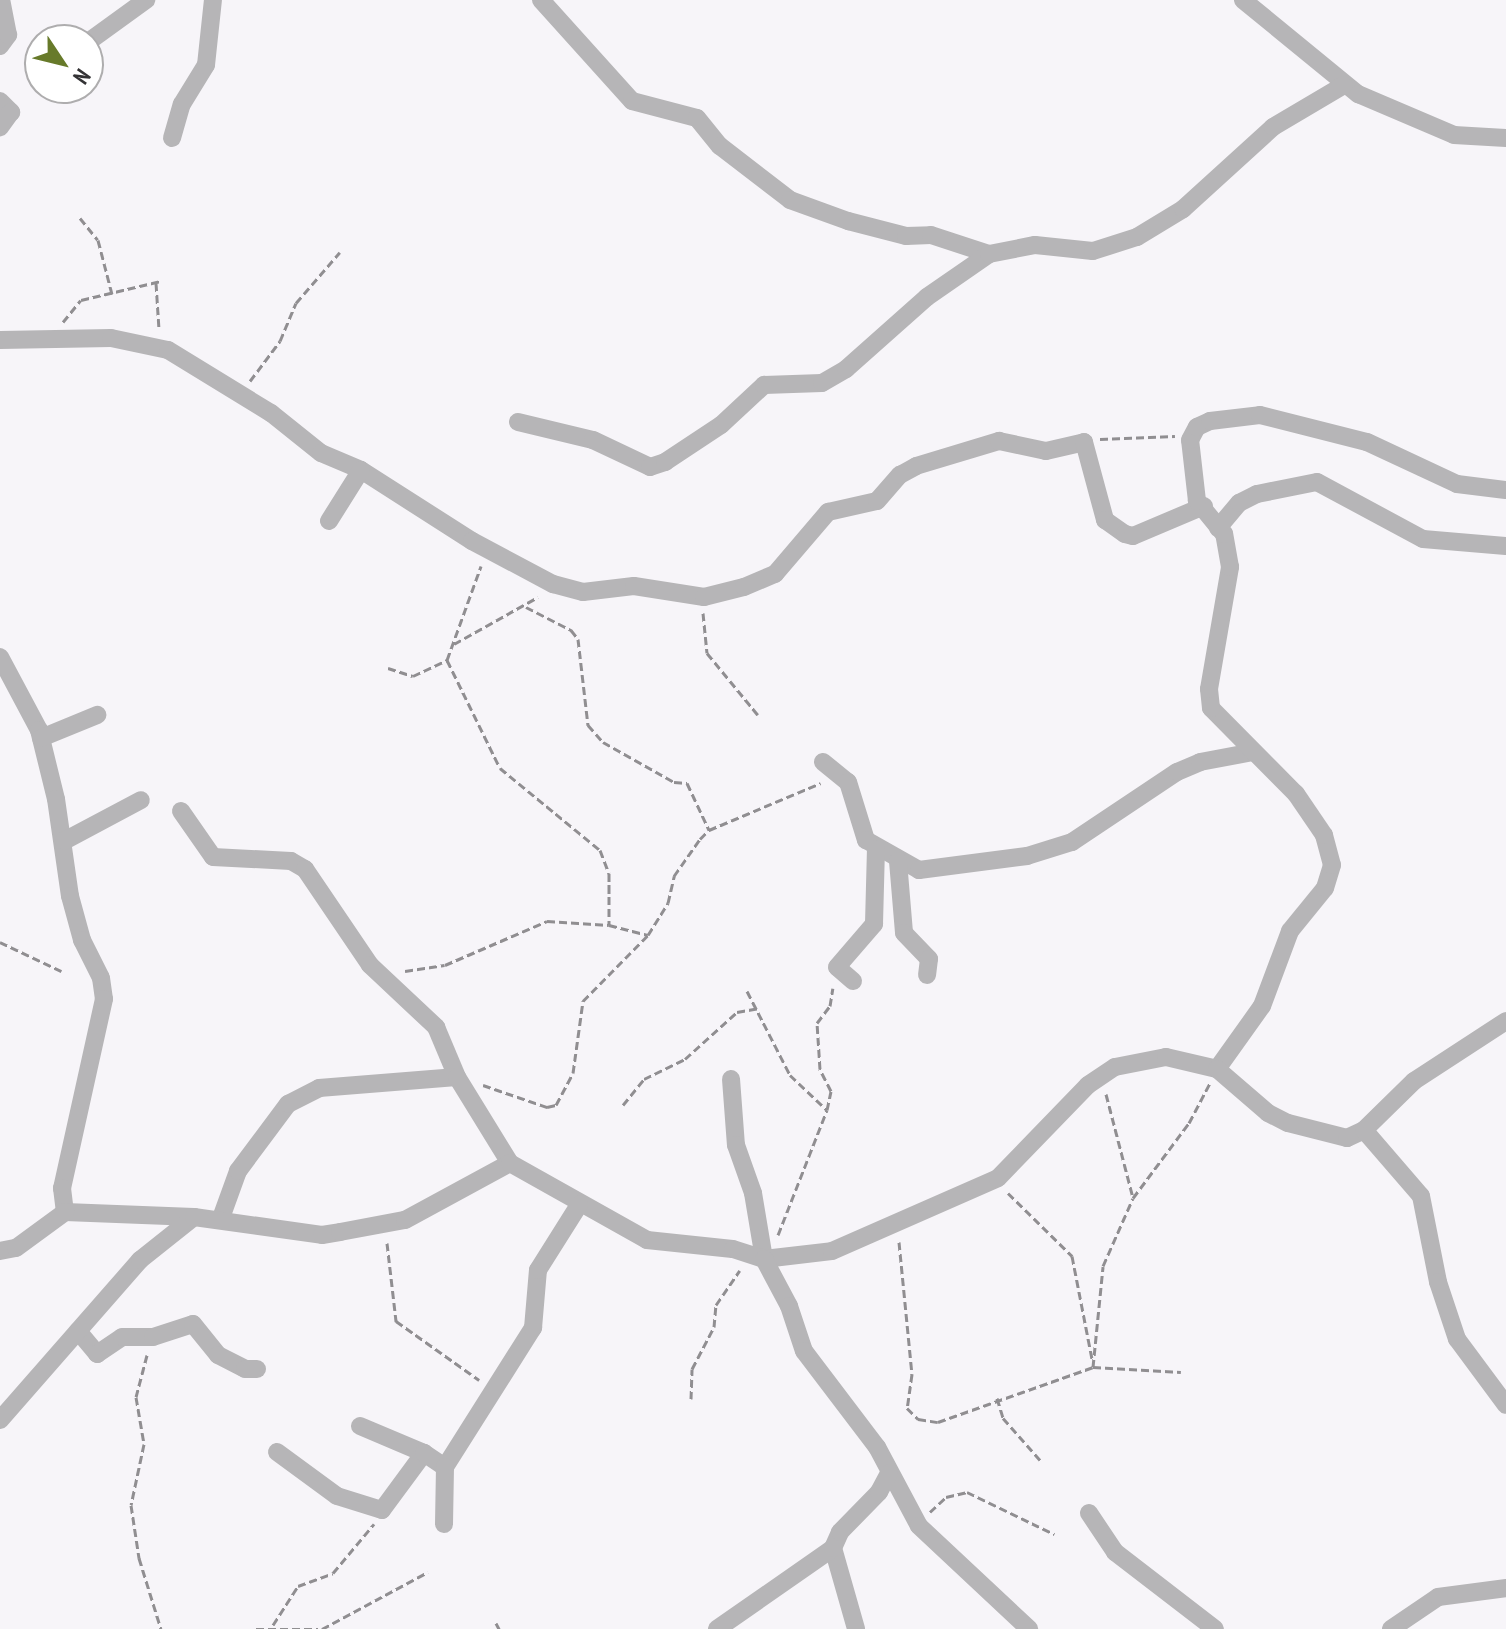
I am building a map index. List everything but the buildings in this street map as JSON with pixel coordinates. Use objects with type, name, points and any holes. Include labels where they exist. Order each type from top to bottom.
[{"type":"street","points":[[0,46],[8,35],[1,0]]},
{"type":"street","points":[[104,30],[146,0]]},
{"type":"street","points":[[172,138],[182,104],[206,65],[213,0]]},
{"type":"street","points":[[541,0],[632,101],[697,118],[720,146],[790,200],[848,221],[906,236],[931,235],[989,254]]},
{"type":"street","points":[[1243,0],[1344,85],[1427,127],[1454,135],[1506,138]]},
{"type":"street","points":[[518,422],[593,440],[650,467],[665,462],[721,425],[764,385],[822,383],[846,369],[927,297],[989,254],[1035,245],[1093,251],[1137,237],[1183,209],[1273,127],[1344,85]]},
{"type":"street","points":[[0,101],[11,112],[0,127]]},
{"type":"street","points":[[0,340],[55,335],[153,344],[237,390],[321,453],[361,470],[487,549],[553,584],[583,592],[634,586],[704,597],[775,574],[828,512],[877,501],[900,475],[916,466],[986,443],[1009,442],[1046,451],[1084,442],[1105,520],[1116,531],[1133,536],[1204,506]]},
{"type":"street","points":[[1217,1069],[1271,990],[1290,931],[1325,888],[1332,865],[1324,835],[1296,794],[1211,708],[1209,689],[1230,567],[1227,542],[1204,506],[1197,501],[1190,440],[1197,427],[1210,421],[1260,415],[1367,442],[1457,484],[1506,490]]},
{"type":"street","points":[[329,521],[361,470]]},
{"type":"street","points":[[1218,528],[1239,503],[1257,494],[1317,482],[1423,539],[1506,546]]},
{"type":"street","points":[[0,657],[41,738],[64,841],[70,896],[82,940],[101,978],[104,999],[64,1174],[65,1212]]},
{"type":"street","points":[[41,738],[97,715]]},
{"type":"street","points":[[823,762],[852,789],[856,822],[876,849],[898,861],[932,869],[1027,856],[1088,834],[1133,798],[1177,772],[1200,762],[1253,752]]},
{"type":"street","points":[[64,841],[141,800]]},
{"type":"street","points":[[181,811],[213,857],[291,861],[305,869],[370,965],[436,1027],[457,1077],[510,1163],[579,1205],[647,1240],[758,1257],[832,1251],[998,1178],[1103,1071],[1155,1058],[1217,1069],[1252,1102],[1288,1123],[1342,1137],[1364,1130],[1414,1081],[1506,1021]]},
{"type":"street","points":[[853,981],[837,967],[870,935],[874,924],[876,849]]},
{"type":"street","points":[[898,861],[904,933],[929,959],[927,975]]},
{"type":"street","points":[[221,1218],[238,1171],[299,1095],[319,1088],[457,1077]]},
{"type":"street","points":[[731,1079],[736,1145],[753,1193],[758,1257],[789,1306],[804,1351],[863,1427],[919,1526],[1029,1629]]},
{"type":"street","points":[[1364,1130],[1421,1196],[1438,1282],[1457,1339],[1506,1405]]},
{"type":"street","points":[[0,1251],[16,1248],[65,1212],[221,1218],[322,1235],[405,1220],[510,1163]]},
{"type":"street","points":[[444,1524],[445,1467],[533,1328],[538,1270],[579,1205]]},
{"type":"street","points":[[0,1420],[140,1260],[194,1217]]},
{"type":"street","points":[[78,1331],[97,1354],[122,1337],[153,1337],[193,1324],[218,1355],[245,1369],[257,1369]]},
{"type":"street","points":[[360,1426],[424,1453],[445,1467]]},
{"type":"street","points":[[277,1452],[337,1496],[382,1510],[424,1453]]},
{"type":"street","points":[[717,1629],[833,1548],[840,1532],[879,1492],[889,1473]]},
{"type":"street","points":[[1089,1513],[1115,1552],[1215,1629]]},
{"type":"street","points":[[833,1548],[856,1629]]},
{"type":"street","points":[[1391,1629],[1438,1597],[1506,1588]]},
{"type":"path","points":[[80,218],[98,240],[112,294]]},
{"type":"path","points":[[237,390],[257,377],[280,341],[296,303],[340,252]]},
{"type":"path","points":[[55,335],[81,300],[159,282],[162,318],[153,344]]},
{"type":"path","points":[[1084,442],[1148,434],[1190,440]]},
{"type":"path","points":[[388,668],[413,676],[447,660],[487,549]]},
{"type":"path","points":[[454,644],[526,607],[553,584]]},
{"type":"path","points":[[704,597],[702,635],[707,653],[758,715]]},
{"type":"path","points":[[526,607],[571,630],[578,639],[588,725],[603,742],[674,782],[687,783],[709,830]]},
{"type":"path","points":[[447,660],[500,768],[600,850],[609,873],[609,925]]},
{"type":"path","points":[[457,1077],[547,1107],[556,1105],[569,1090],[583,1001],[648,935],[668,903],[674,876],[709,830],[839,775]]},
{"type":"path","points":[[370,965],[409,972],[445,965],[547,921],[609,925],[648,935]]},
{"type":"path","points":[[0,942],[61,971]]},
{"type":"path","points":[[691,1399],[692,1369],[714,1327],[719,1297],[783,1226],[827,1110],[831,1091],[820,1069],[817,1023],[830,1006],[837,967]]},
{"type":"path","points":[[747,991],[760,1008],[790,1075],[827,1110]]},
{"type":"path","points":[[623,1105],[644,1079],[685,1059],[737,1012],[760,1008]]},
{"type":"path","points":[[1093,1367],[1103,1266],[1133,1198],[1189,1123],[1217,1069]]},
{"type":"path","points":[[1103,1071],[1113,1131],[1129,1169],[1133,1198]]},
{"type":"path","points":[[998,1178],[1011,1199],[1072,1256],[1093,1367]]},
{"type":"path","points":[[387,1223],[396,1321],[493,1390]]},
{"type":"path","points":[[898,1224],[912,1374],[907,1408],[918,1419],[938,1422],[997,1398],[1093,1367],[1181,1372]]},
{"type":"path","points":[[153,1337],[136,1397],[144,1444],[131,1505],[139,1558],[161,1629]]},
{"type":"path","points":[[997,1398],[1003,1418],[1040,1460]]},
{"type":"path","points":[[919,1526],[958,1492],[1054,1534]]},
{"type":"path","points":[[273,1625],[298,1586],[333,1573],[351,1557],[382,1510]]},
{"type":"path","points":[[256,1629],[273,1625],[320,1629],[428,1572]]},
{"type":"path","points":[[496,1623],[499,1629]]}]
